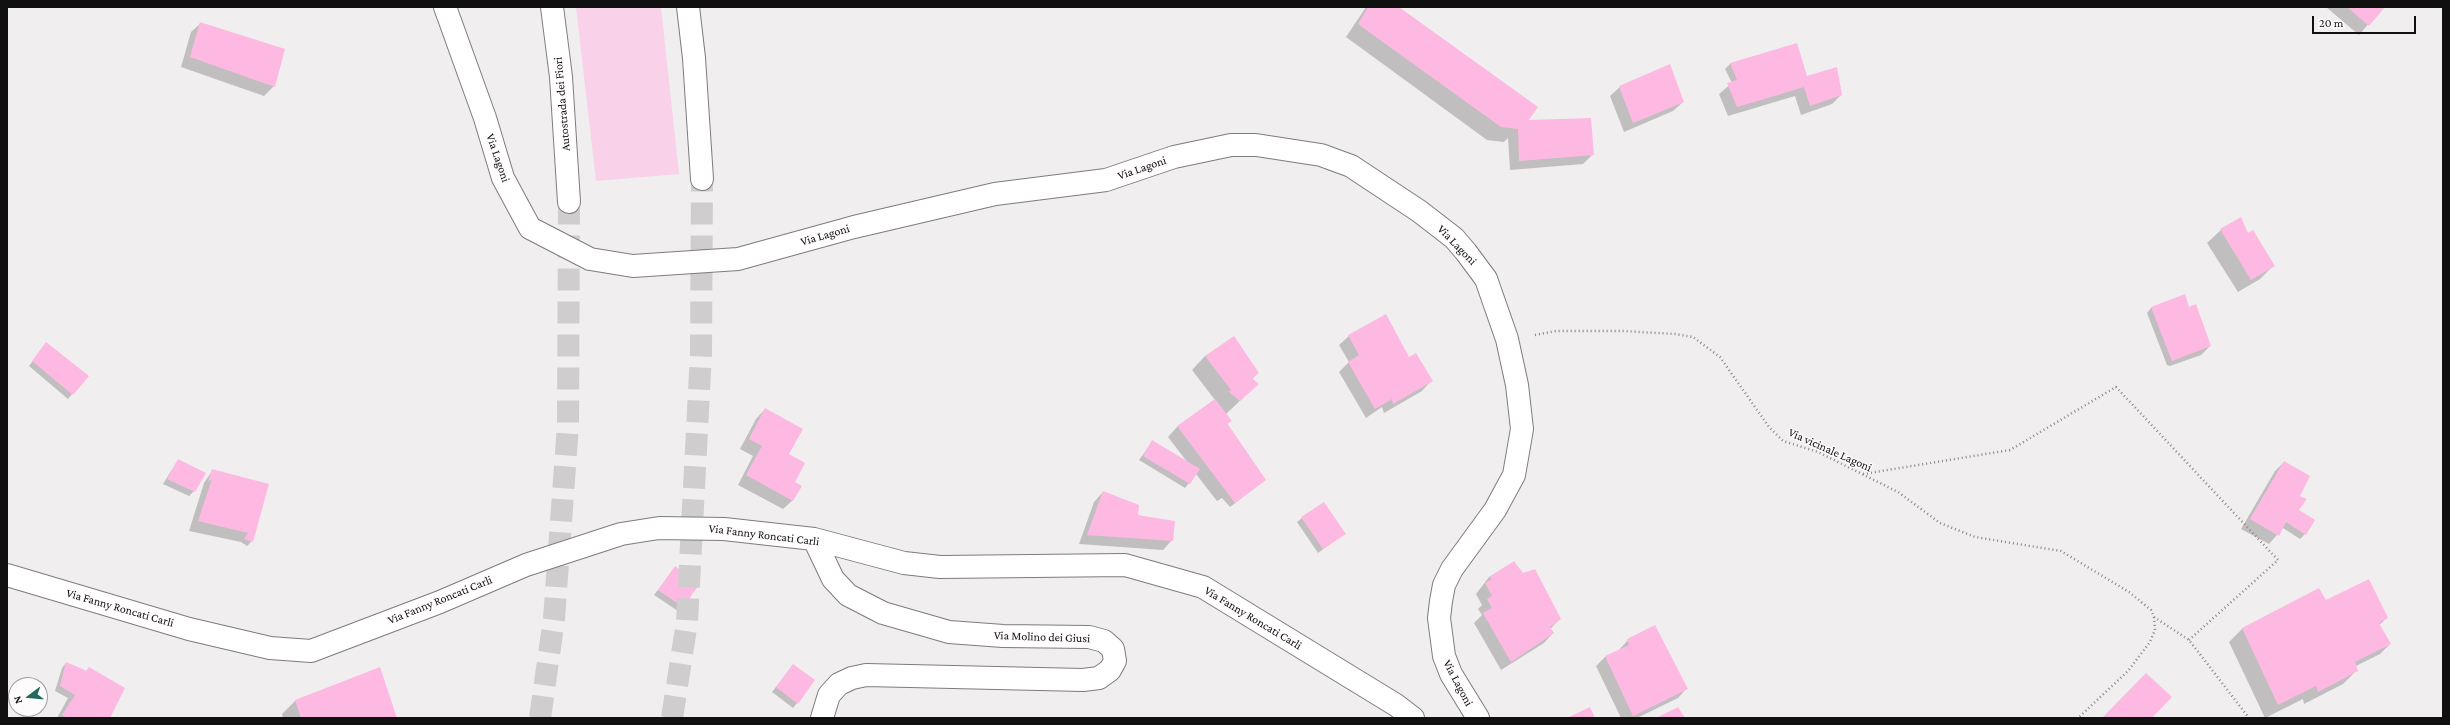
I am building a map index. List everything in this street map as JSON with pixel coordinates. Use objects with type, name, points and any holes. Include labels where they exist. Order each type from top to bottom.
[{"type":"main road","name":"Via Lagoni","points":[[445,7],[482,110],[503,178],[530,228],[590,259],[633,266],[738,259],[854,227],[995,194],[1106,180],[1174,157],[1231,145],[1256,145],[1321,155],[1351,166],[1439,225],[1466,252],[1486,279],[1507,340],[1517,385],[1522,429],[1514,475],[1505,494],[1452,569],[1444,585],[1439,618],[1444,656],[1454,680],[1478,718]]},
{"type":"main road","name":"Autostrada dei Fiori","points":[[552,7],[560,77],[569,202]]},
{"type":"main road","points":[[688,7],[694,58],[702,179]]},
{"type":"main road","name":"Via Fanny Roncati Carli","points":[[7,575],[189,629],[270,648],[311,651],[440,602],[526,565],[621,534],[659,528],[724,529],[814,539],[896,561],[940,567],[1125,565],[1203,587],[1413,718]]},
{"type":"main road","name":"Via Molino dei Giusi","points":[[814,539],[833,579],[848,595],[878,611],[949,632],[1003,636],[1089,637],[1104,641],[1113,649],[1115,661],[1110,670],[1099,678],[1083,680],[866,676],[852,678],[839,684],[829,695],[822,718]]},
{"type":"path","name":"Via vicinale Lagoni","points":[[1507,340],[1556,331],[1629,331],[1675,334],[1694,337],[1720,357],[1769,428],[1783,441],[1818,452],[1898,492],[1940,523],[1975,537],[2062,551],[2129,592],[2151,610],[2154,617],[2189,640],[2249,718]]},
{"type":"path","points":[[1862,474],[2010,450],[2116,387],[2278,560],[2189,640]]},
{"type":"path","points":[[2078,718],[2128,671],[2150,642],[2155,630],[2154,617]]},
{"type":"shaded area","points":[[576,7],[661,7],[679,174],[596,181]]},
{"type":"building","points":[[1368,7],[1399,7],[1538,107],[1529,120],[1591,118],[1594,155],[1519,161],[1518,129],[1501,127],[1358,24]]},
{"type":"building","points":[[2347,7],[2385,7],[2369,26]]},
{"type":"building","points":[[200,22],[285,49],[275,87],[190,57]]},
{"type":"building","points":[[1797,43],[1807,76],[1837,67],[1842,95],[1810,106],[1804,87],[1737,107],[1727,83],[1737,80],[1730,63]]},
{"type":"building","points":[[1670,64],[1684,102],[1633,123],[1619,86]]},
{"type":"building","points":[[2241,217],[2248,233],[2253,230],[2275,266],[2251,280],[2220,229]]},
{"type":"building","points":[[2185,294],[2189,307],[2196,304],[2211,346],[2172,361],[2151,307]]},
{"type":"building","points":[[1386,314],[1409,357],[1416,353],[1433,381],[1393,404],[1392,399],[1375,409],[1348,362],[1359,355],[1348,335]]},
{"type":"building","points":[[1234,336],[1259,373],[1252,378],[1259,384],[1240,401],[1229,392],[1231,390],[1205,356]]},
{"type":"building","points":[[46,342],[89,376],[73,395],[32,361]]},
{"type":"building","points":[[1215,399],[1232,421],[1227,423],[1266,480],[1235,503],[1177,426]]},
{"type":"building","points":[[765,408],[803,429],[789,454],[805,463],[795,482],[802,486],[793,501],[746,475],[762,446],[749,439]]},
{"type":"building","points":[[1152,440],[1200,469],[1190,484],[1143,456]]},
{"type":"building","points":[[178,459],[206,473],[195,492],[167,479]]},
{"type":"building","points":[[2284,461],[2310,476],[2300,496],[2307,499],[2299,510],[2315,520],[2306,535],[2286,522],[2279,536],[2250,519]]},
{"type":"building","points":[[212,469],[269,484],[253,542],[244,539],[248,533],[198,521],[212,479],[208,482]]},
{"type":"building","points":[[1103,491],[1139,505],[1138,515],[1175,521],[1173,541],[1087,535]]},
{"type":"building","points":[[1324,502],[1346,534],[1323,549],[1301,517]]},
{"type":"building","points":[[1514,561],[1523,573],[1535,569],[1561,619],[1550,627],[1554,633],[1511,662],[1483,613],[1492,608],[1487,599],[1492,596],[1485,583],[1492,579],[1489,577]]},
{"type":"building","points":[[675,566],[699,585],[683,607],[658,590]]},
{"type":"building","points":[[2369,579],[2388,618],[2379,623],[2391,644],[2355,662],[2358,671],[2318,692],[2316,686],[2278,705],[2242,628],[2319,588],[2326,600]]},
{"type":"building","points":[[1655,625],[1688,689],[1633,716],[1605,656],[1629,645],[1627,639]]},
{"type":"building","points":[[66,662],[87,671],[89,667],[125,688],[110,718],[68,718],[62,715],[75,695],[60,686]]},
{"type":"building","points":[[793,664],[815,680],[798,704],[776,687]]},
{"type":"building","points":[[380,667],[397,718],[301,718],[295,700]]},
{"type":"building","points":[[2146,673],[2172,697],[2152,718],[2102,718]]},
{"type":"building","points":[[1590,707],[1595,718],[1567,718]]},
{"type":"building","points":[[1678,707],[1685,718],[1656,718]]},
{"type":"tunnel","points":[[672,718],[687,622],[701,353],[702,179]]},
{"type":"tunnel","points":[[540,718],[554,619],[568,425],[569,202]]}]
